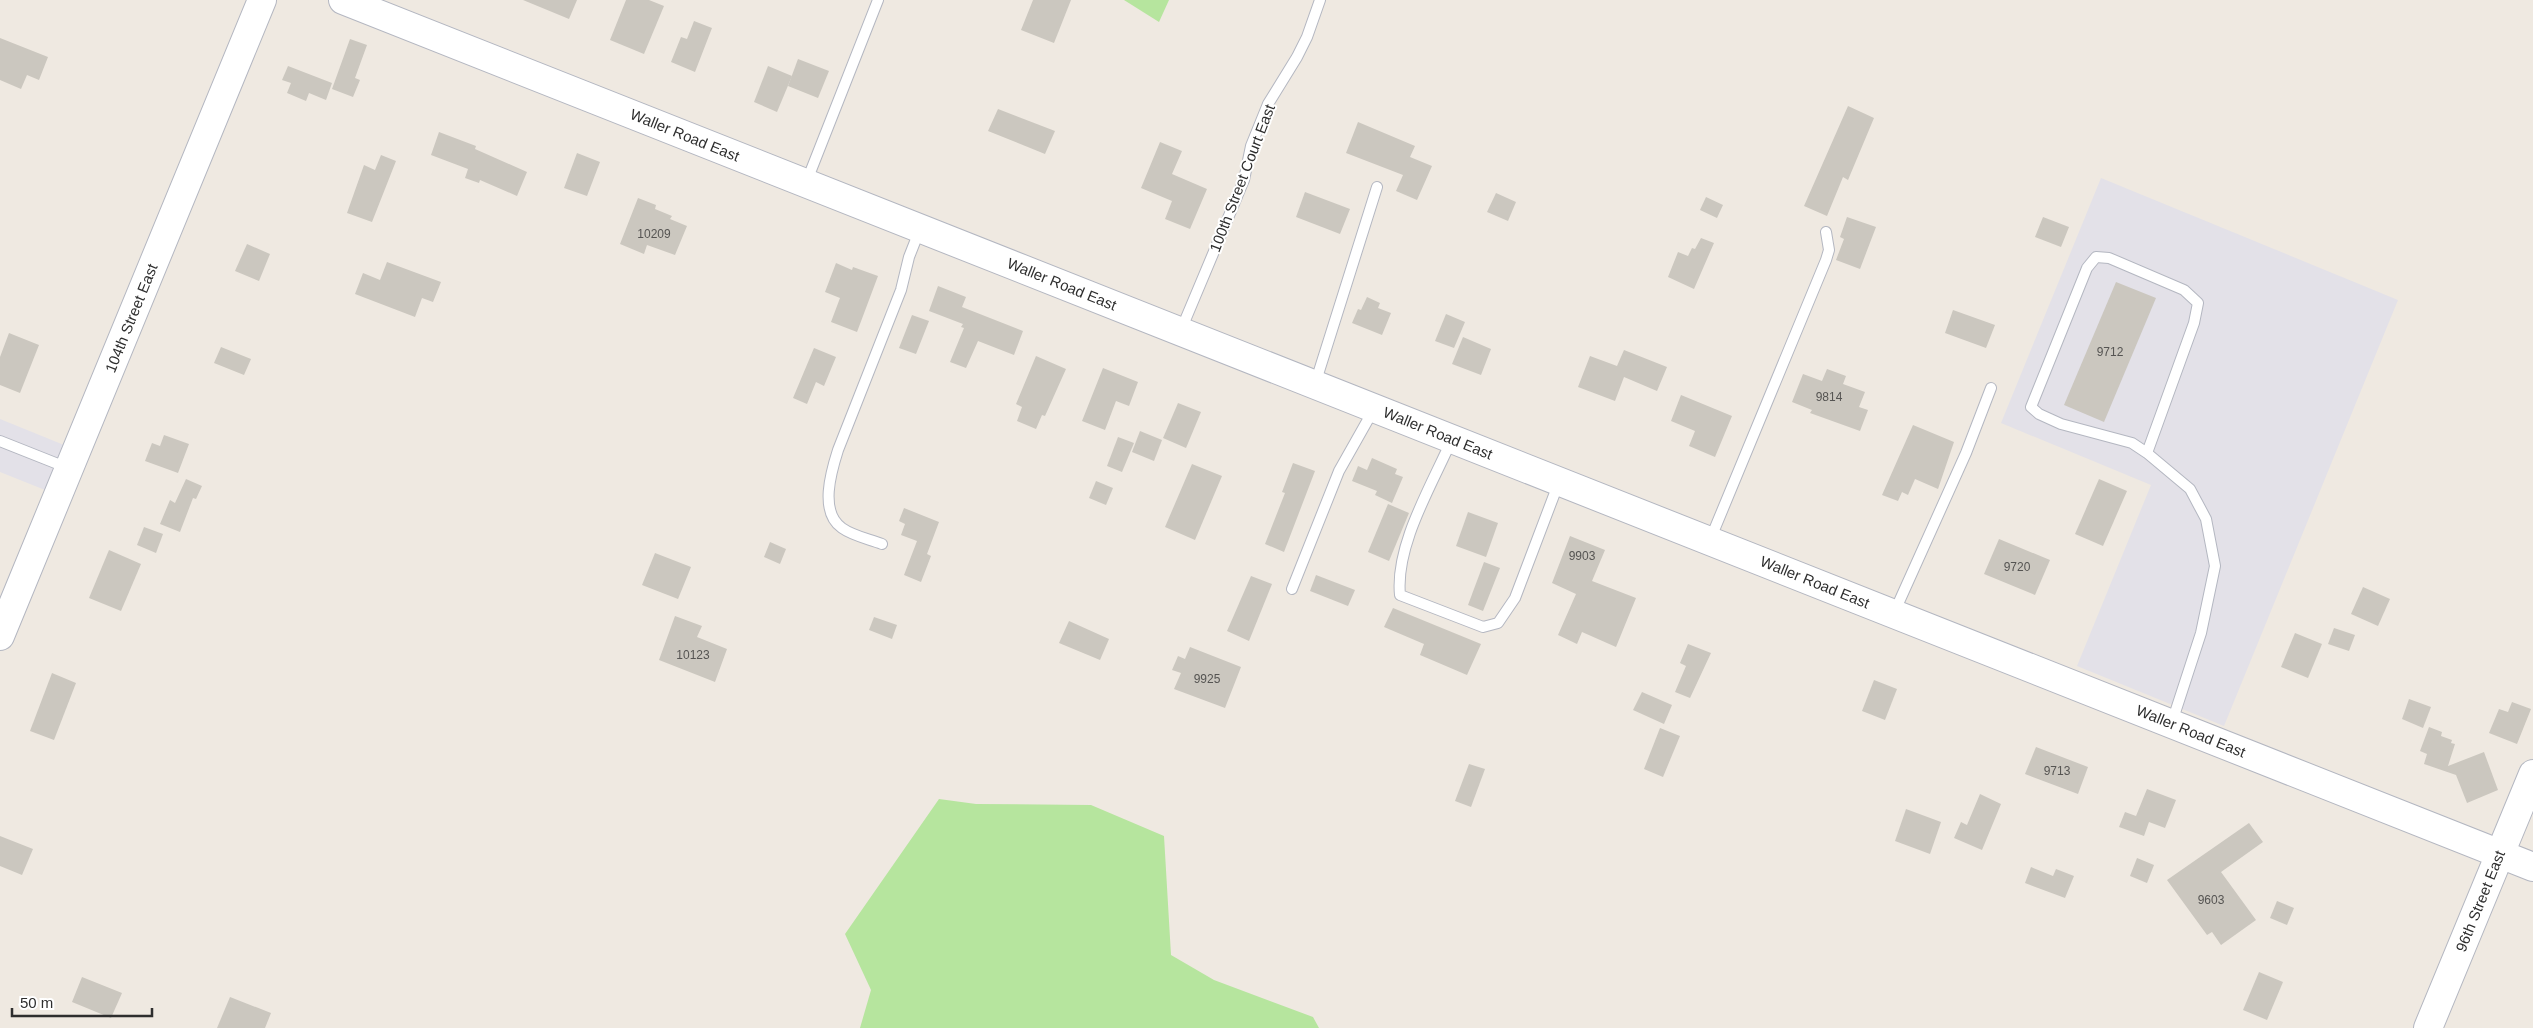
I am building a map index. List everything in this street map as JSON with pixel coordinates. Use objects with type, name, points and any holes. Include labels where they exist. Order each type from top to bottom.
[{"type":"street","name":"104th Street East","points":[[0,636],[262,0]]},
{"type":"street","name":"Waller Road East","points":[[343,0],[2533,867]]},
{"type":"street","name":"96th Street East","points":[[2428,1028],[2533,774]]},
{"type":"lane","points":[[806,183],[878,0]]},
{"type":"lane","name":"100th Street Court East","points":[[1181,331],[1244,180],[1251,146],[1268,104],[1298,57],[1320,0]]},
{"type":"lane","points":[[1315,384],[1377,187]]},
{"type":"lane","points":[[882,544],[842,528],[834,521],[829,504],[830,477],[838,450],[901,290],[908,257],[920,228]]},
{"type":"lane","points":[[1710,540],[1826,260],[1829,250],[1826,232]]},
{"type":"lane","points":[[2147,453],[2194,323],[2198,303],[2184,290],[2109,258],[2096,257],[2087,268],[2031,407],[2039,414],[2062,424],[2132,443],[2190,489],[2206,519],[2215,566],[2201,633],[2171,723]]},
{"type":"lane","points":[[1894,614],[1966,454],[1991,388]]},
{"type":"lane","points":[[1292,589],[1339,471],[1374,408]]},
{"type":"lane","points":[[1452,438],[1403,550],[1398,578],[1400,595],[1482,627],[1498,623],[1515,598],[1559,481]]},
{"type":"lane","points":[[0,441],[69,469]]},
{"type":"shaded area","points":[[2101,178],[2398,300],[2224,726],[2077,666],[2151,485],[2001,423]]},
{"type":"shaded area","points":[[0,419],[64,445],[45,490],[0,472]]},
{"type":"green space","points":[[1124,0],[1169,0],[1159,22]]},
{"type":"green space","points":[[939,799],[976,804],[1091,805],[1164,836],[1171,955],[1214,980],[1313,1017],[1319,1028],[860,1028],[871,990],[845,934]]},
{"type":"building","points":[[523,0],[577,0],[569,19]]},
{"type":"building","points":[[626,0],[649,0],[664,6],[644,54],[610,40]]},
{"type":"building","points":[[1033,0],[1071,0],[1054,43],[1021,30]]},
{"type":"building","points":[[694,21],[712,28],[695,72],[671,62],[681,37],[687,39]]},
{"type":"building","points":[[0,38],[48,57],[39,80],[27,75],[21,89],[0,80]]},
{"type":"building","points":[[350,39],[367,45],[355,78],[360,80],[353,97],[332,89]]},
{"type":"building","points":[[798,59],[829,71],[818,98],[788,86]]},
{"type":"building","points":[[288,66],[332,83],[326,100],[309,93],[306,101],[287,93],[291,83],[282,80]]},
{"type":"building","points":[[768,66],[792,76],[777,112],[754,102]]},
{"type":"building","points":[[1848,106],[1874,118],[1848,180],[1843,177],[1827,216],[1804,206]]},
{"type":"building","points":[[998,109],[1055,131],[1045,154],[988,131]]},
{"type":"building","points":[[1358,122],[1415,146],[1410,157],[1432,166],[1417,200],[1396,191],[1403,175],[1346,153]]},
{"type":"building","points":[[439,132],[476,146],[475,149],[527,172],[517,196],[480,180],[479,183],[465,178],[468,169],[431,155]]},
{"type":"building","points":[[1160,142],[1182,151],[1172,174],[1207,189],[1190,229],[1165,219],[1172,201],[1141,188]]},
{"type":"building","points":[[577,153],[600,162],[587,196],[564,188]]},
{"type":"building","points":[[381,155],[396,161],[372,222],[347,213],[364,165],[375,170]]},
{"type":"building","points":[[1305,192],[1350,209],[1340,234],[1296,217]]},
{"type":"building","points":[[1496,193],[1516,202],[1508,221],[1487,212]]},
{"type":"building","points":[[1706,197],[1723,205],[1717,218],[1700,210]]},
{"type":"building","points":[[638,198],[656,205],[655,209],[672,216],[670,219],[687,226],[675,255],[647,245],[644,254],[620,244]]},
{"type":"building","points":[[1847,217],[1876,227],[1860,269],[1836,260],[1844,239],[1840,237]]},
{"type":"building","points":[[2043,217],[2069,227],[2061,247],[2035,237]]},
{"type":"building","points":[[1701,238],[1714,243],[1694,289],[1668,277],[1678,252],[1688,256],[1692,248],[1695,249]]},
{"type":"building","points":[[247,244],[270,254],[259,281],[235,271]]},
{"type":"building","points":[[387,262],[441,282],[433,302],[422,298],[415,317],[355,294],[363,273],[380,280]]},
{"type":"building","points":[[836,263],[852,270],[853,267],[878,276],[857,332],[831,322],[840,298],[825,292]]},
{"type":"building","points":[[2116,282],[2156,298],[2104,422],[2064,405]]},
{"type":"building","points":[[938,286],[966,297],[962,307],[1023,331],[1014,355],[978,341],[966,368],[950,362],[964,328],[961,327],[963,324],[929,311]]},
{"type":"building","points":[[1367,297],[1380,303],[1378,308],[1391,313],[1382,335],[1352,323],[1358,309],[1361,310]]},
{"type":"building","points":[[1953,310],[1995,325],[1986,348],[1945,333]]},
{"type":"building","points":[[1446,314],[1465,322],[1454,348],[1435,341]]},
{"type":"building","points":[[912,315],[929,321],[916,354],[899,348]]},
{"type":"building","points":[[9,333],[39,345],[20,393],[0,385],[0,357]]},
{"type":"building","points":[[1463,337],[1491,349],[1481,375],[1452,364]]},
{"type":"building","points":[[221,347],[251,359],[244,375],[214,363]]},
{"type":"building","points":[[814,348],[836,357],[824,386],[816,382],[807,404],[793,398]]},
{"type":"building","points":[[1624,350],[1667,367],[1657,391],[1624,377],[1615,401],[1578,387],[1590,356],[1617,366]]},
{"type":"building","points":[[1036,356],[1066,369],[1045,416],[1042,415],[1036,429],[1017,421],[1022,407],[1016,404]]},
{"type":"building","points":[[1103,368],[1138,382],[1129,406],[1116,401],[1105,430],[1082,421]]},
{"type":"building","points":[[1827,369],[1846,376],[1843,384],[1865,392],[1859,407],[1868,410],[1860,431],[1810,413],[1812,410],[1792,402],[1803,374],[1822,381]]},
{"type":"building","points":[[1681,395],[1732,416],[1715,457],[1689,446],[1695,431],[1671,421]]},
{"type":"building","points":[[1178,403],[1201,412],[1186,448],[1163,438]]},
{"type":"building","points":[[1913,425],[1954,442],[1938,489],[1915,479],[1908,495],[1902,492],[1898,501],[1882,495]]},
{"type":"building","points":[[1140,431],[1162,440],[1154,461],[1132,452]]},
{"type":"building","points":[[164,435],[189,444],[178,473],[145,461],[152,443],[160,446]]},
{"type":"building","points":[[1118,437],[1134,443],[1122,472],[1107,466]]},
{"type":"building","points":[[1372,458],[1397,469],[1395,474],[1403,477],[1392,503],[1375,495],[1377,491],[1352,481],[1358,466],[1367,470]]},
{"type":"building","points":[[1293,463],[1315,471],[1284,552],[1265,544],[1285,493],[1282,492]]},
{"type":"building","points":[[1192,464],[1222,476],[1195,540],[1165,527]]},
{"type":"building","points":[[186,479],[202,486],[196,499],[193,498],[180,532],[160,524],[170,500],[175,503]]},
{"type":"building","points":[[2099,479],[2127,491],[2103,546],[2075,534]]},
{"type":"building","points":[[1096,481],[1113,488],[1106,505],[1089,498]]},
{"type":"building","points":[[1388,504],[1409,513],[1389,561],[1368,552]]},
{"type":"building","points":[[904,508],[939,522],[927,554],[931,556],[921,582],[904,575],[917,541],[901,535],[905,524],[899,521]]},
{"type":"building","points":[[1468,512],[1498,523],[1486,557],[1456,546]]},
{"type":"building","points":[[144,527],[163,534],[156,553],[137,545]]},
{"type":"building","points":[[1570,536],[1605,550],[1592,581],[1636,598],[1616,647],[1582,632],[1577,644],[1558,635],[1576,594],[1552,583]]},
{"type":"building","points":[[1999,539],[2050,560],[2035,595],[1984,574]]},
{"type":"building","points":[[770,542],[786,549],[780,564],[764,557]]},
{"type":"building","points":[[109,550],[141,564],[121,611],[89,598]]},
{"type":"building","points":[[655,553],[691,567],[678,599],[642,585]]},
{"type":"building","points":[[1484,562],[1500,568],[1483,611],[1468,605]]},
{"type":"building","points":[[1316,575],[1355,590],[1348,606],[1310,591]]},
{"type":"building","points":[[1251,576],[1272,584],[1249,641],[1227,631]]},
{"type":"building","points":[[2363,587],[2390,599],[2378,626],[2351,614]]},
{"type":"building","points":[[1393,608],[1481,644],[1467,675],[1420,655],[1424,644],[1384,627]]},
{"type":"building","points":[[675,616],[702,626],[697,637],[727,649],[715,682],[659,660]]},
{"type":"building","points":[[874,617],[897,625],[892,639],[869,630]]},
{"type":"building","points":[[1069,621],[1109,639],[1100,660],[1059,643]]},
{"type":"building","points":[[2334,628],[2355,635],[2349,651],[2328,644]]},
{"type":"building","points":[[2295,633],[2322,644],[2308,678],[2281,667]]},
{"type":"building","points":[[1688,644],[1711,653],[1690,698],[1675,692],[1686,666],[1680,663]]},
{"type":"building","points":[[1190,647],[1241,667],[1225,708],[1174,689],[1181,673],[1172,670],[1178,656],[1185,659]]},
{"type":"building","points":[[52,673],[76,683],[54,740],[30,731]]},
{"type":"building","points":[[1874,680],[1897,689],[1885,720],[1862,711]]},
{"type":"building","points":[[1642,692],[1672,705],[1664,724],[1633,710]]},
{"type":"building","points":[[2409,699],[2431,707],[2423,728],[2402,719]]},
{"type":"building","points":[[2512,702],[2531,709],[2517,744],[2489,733],[2499,709],[2508,712]]},
{"type":"building","points":[[2429,727],[2442,732],[2441,736],[2452,740],[2451,743],[2455,744],[2448,766],[2484,752],[2498,790],[2467,803],[2456,775],[2424,764],[2427,754],[2420,751]]},
{"type":"building","points":[[1660,728],[1680,736],[1663,777],[1644,769]]},
{"type":"building","points":[[2036,747],[2088,767],[2078,794],[2025,774]]},
{"type":"building","points":[[1469,764],[1485,769],[1471,807],[1455,801]]},
{"type":"building","points":[[2147,789],[2176,800],[2165,828],[2149,822],[2144,836],[2119,827],[2125,812],[2136,816]]},
{"type":"building","points":[[1980,794],[2001,804],[1982,850],[1954,838],[1961,822],[1967,825]]},
{"type":"building","points":[[1906,809],[1941,822],[1930,854],[1895,841]]},
{"type":"building","points":[[2249,823],[2263,842],[2221,872],[2256,920],[2221,945],[2212,932],[2207,935],[2167,880]]},
{"type":"building","points":[[0,836],[33,849],[22,875],[0,866]]},
{"type":"building","points":[[2137,858],[2154,865],[2147,883],[2130,876]]},
{"type":"building","points":[[2031,867],[2053,876],[2056,869],[2074,876],[2065,898],[2025,883]]},
{"type":"building","points":[[2277,901],[2294,908],[2287,925],[2270,918]]},
{"type":"building","points":[[2259,972],[2283,982],[2267,1020],[2243,1010]]},
{"type":"building","points":[[82,977],[122,993],[111,1018],[72,1002]]},
{"type":"building","points":[[230,997],[271,1013],[265,1028],[217,1028]]}]
